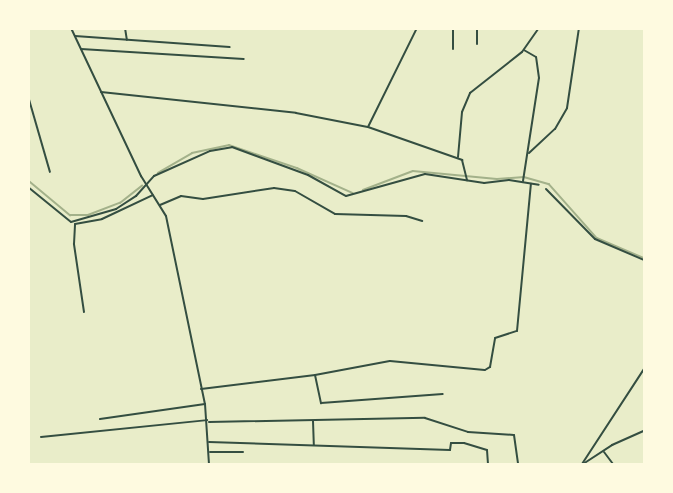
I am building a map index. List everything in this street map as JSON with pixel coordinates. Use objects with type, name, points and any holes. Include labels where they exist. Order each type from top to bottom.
[{"type":"street","points":[[71,28],[146,184],[160,205],[172,235],[205,404],[210,452],[209,465]]},
{"type":"street","points":[[125,28],[127,40]]},
{"type":"street","points":[[368,127],[417,28]]},
{"type":"street","points":[[453,28],[453,49]]},
{"type":"street","points":[[477,28],[477,44]]},
{"type":"street","points":[[458,158],[462,111],[470,93],[524,50],[539,28]]},
{"type":"street","points":[[529,153],[555,129],[567,108],[579,28]]},
{"type":"street","points":[[75,36],[230,47]]},
{"type":"street","points":[[81,49],[244,59]]},
{"type":"street","points":[[524,50],[536,57],[539,78],[524,181]]},
{"type":"street","points":[[101,92],[296,113],[368,127],[458,158],[465,166],[468,181]]},
{"type":"street","points":[[28,96],[50,172]]},
{"type":"street","points":[[28,187],[71,222],[116,209],[146,184],[185,161],[232,147],[308,174],[346,196],[413,175],[468,181],[524,181],[539,185]]},
{"type":"street","points":[[201,389],[315,375],[390,361],[490,367],[495,338],[517,331],[531,184]]},
{"type":"street","points":[[160,205],[181,196],[203,199],[274,188],[296,191],[335,214],[406,216],[422,221]]},
{"type":"street","points":[[546,189],[595,239],[645,260]]},
{"type":"street","points":[[84,312],[74,244],[75,224],[102,219],[153,195]]},
{"type":"street","points":[[583,465],[645,369]]},
{"type":"street","points":[[315,375],[321,403],[443,394]]},
{"type":"street","points":[[100,419],[205,404]]},
{"type":"street","points":[[41,437],[207,421],[425,418],[468,432],[513,435],[518,465]]},
{"type":"street","points":[[313,421],[314,445]]},
{"type":"street","points":[[583,465],[604,451],[645,431]]},
{"type":"street","points":[[209,442],[450,450],[451,443],[464,443],[487,450],[488,463]]},
{"type":"street","points":[[604,451],[613,465]]},
{"type":"street","points":[[210,452],[243,452]]},
{"type":"waterway","points":[[158,173],[192,153],[229,145],[297,168],[353,193]]},
{"type":"waterway","points":[[363,190],[413,171],[497,179],[524,177],[549,184],[597,238],[644,258]]},
{"type":"waterway","points":[[28,180],[70,215],[88,215],[120,203],[142,186]]}]
